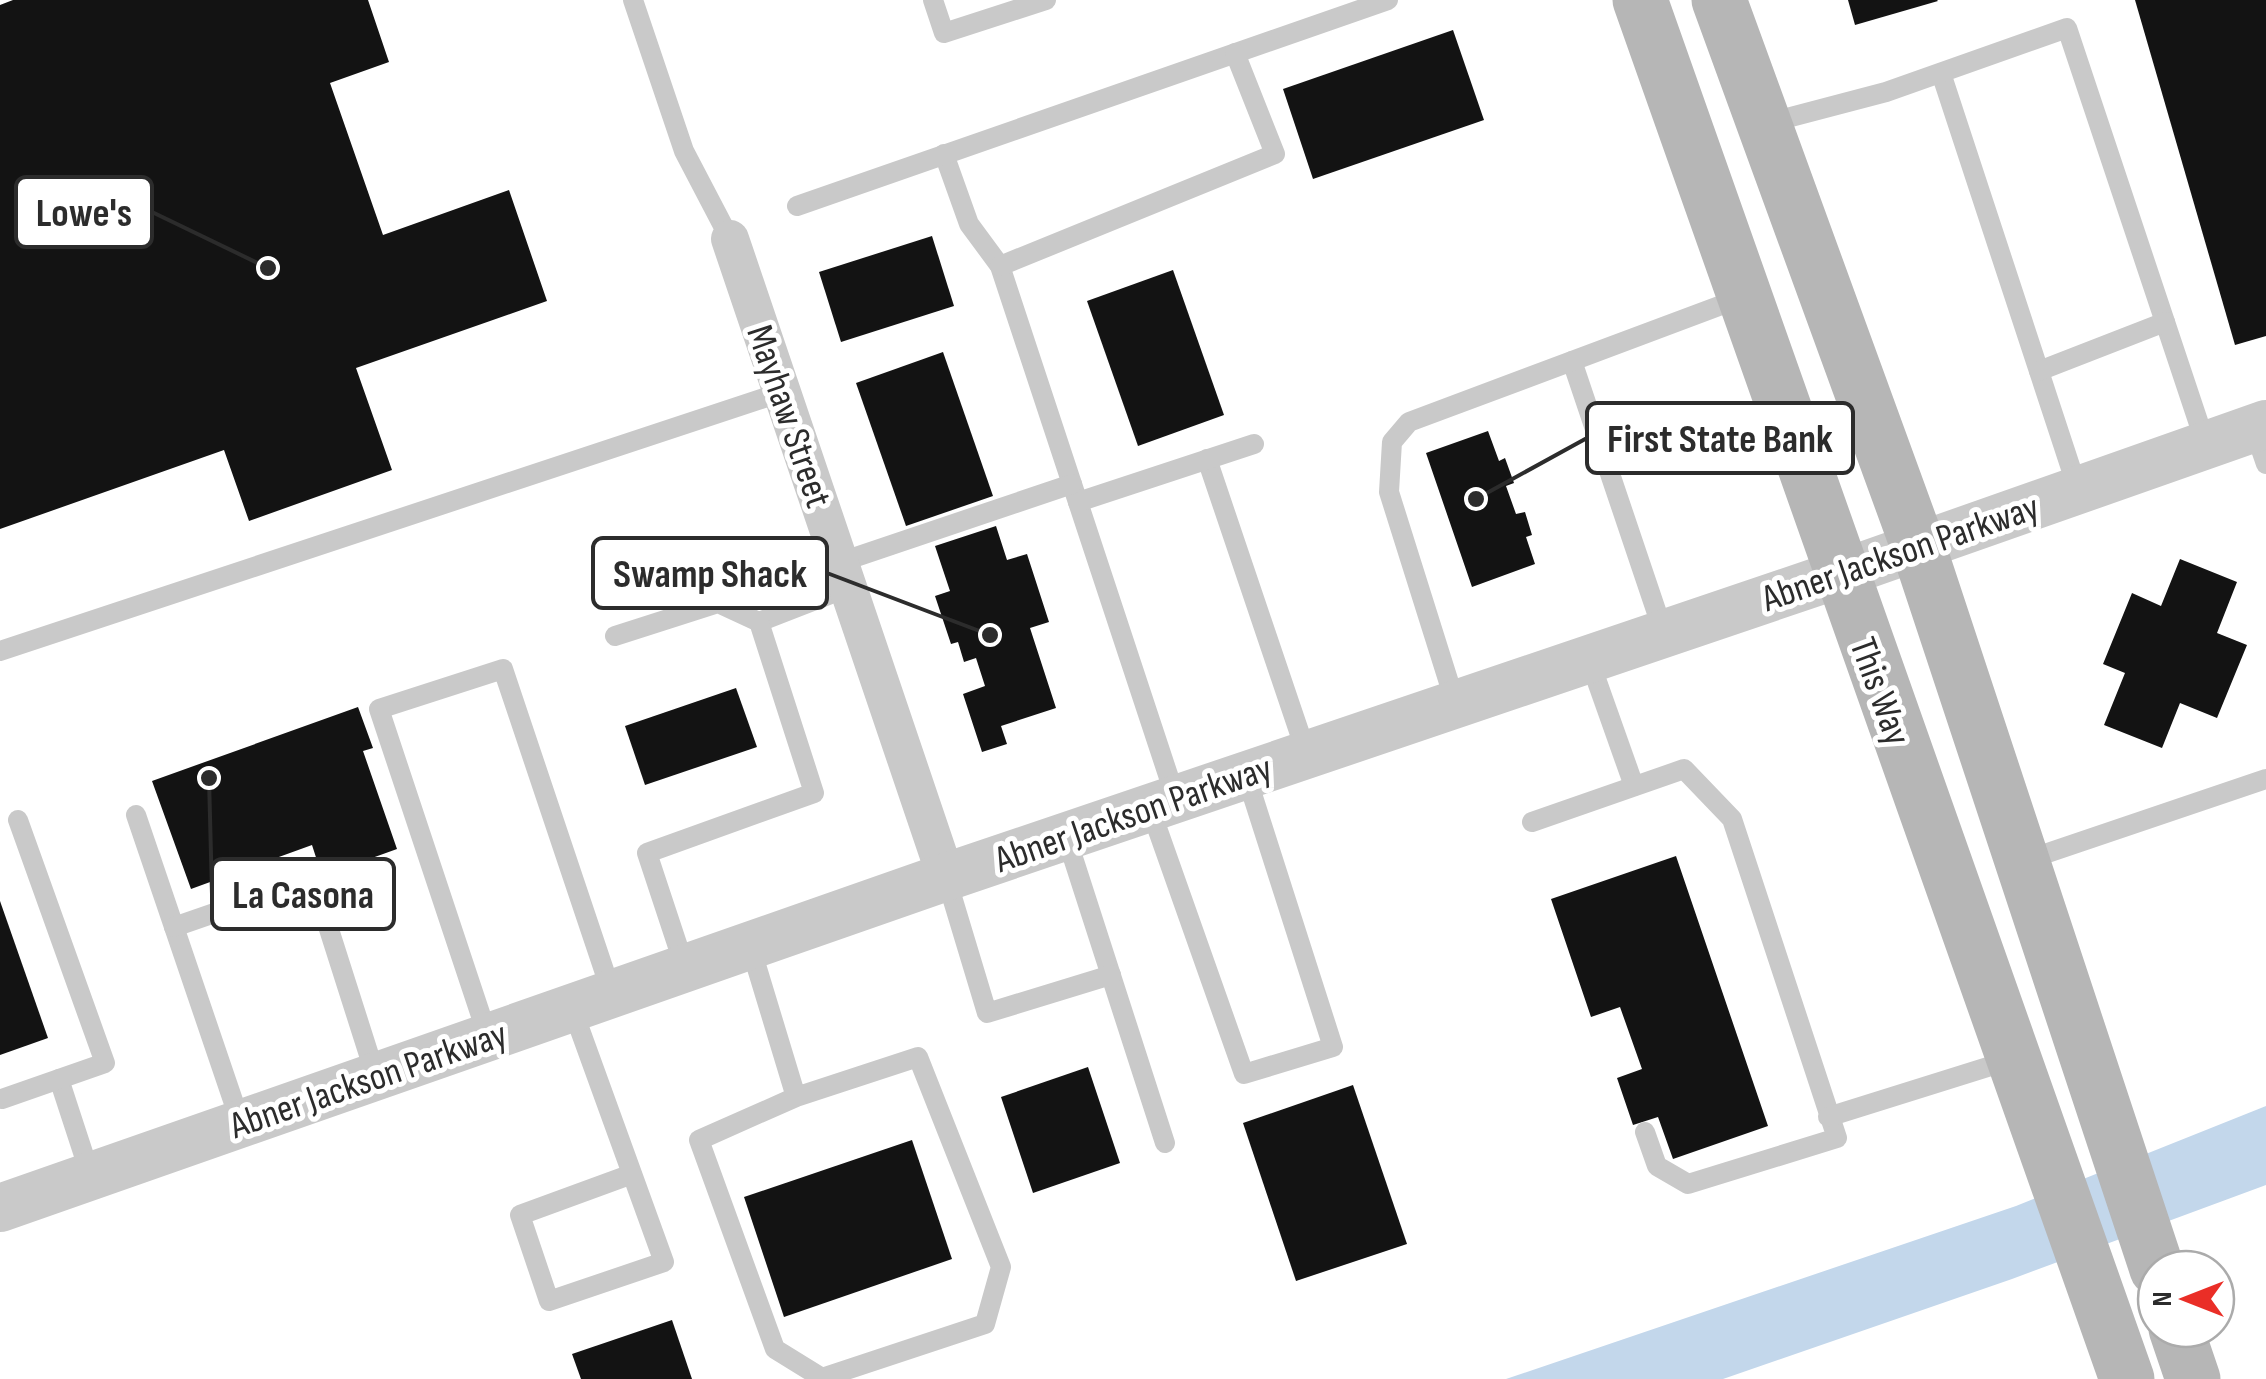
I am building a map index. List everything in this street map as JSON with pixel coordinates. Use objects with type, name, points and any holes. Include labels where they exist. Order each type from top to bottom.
[{"type":"main road","name":"This Way","points":[[1640,0],[1969,940],[2017,1058],[2127,1379]]},
{"type":"main road","name":"This Way","points":[[1718,0],[1918,546],[2150,1249]]},
{"type":"main road","points":[[1692,150],[1762,124]]},
{"type":"main road","points":[[2183,1349],[2193,1379]]},
{"type":"street","name":"Mayhaw Street","points":[[730,239],[946,877]]},
{"type":"street","name":"Abner Jackson Parkway","points":[[1,1209],[946,877],[1840,574],[2206,445],[2262,439]]},
{"type":"lane","points":[[633,0],[684,150],[730,239]]},
{"type":"lane","points":[[933,0],[944,33],[1046,0]]},
{"type":"lane","points":[[797,206],[1388,0]]},
{"type":"lane","points":[[1762,124],[1942,73],[2067,28],[2206,445]]},
{"type":"lane","points":[[1000,266],[1275,154],[1235,53]]},
{"type":"lane","points":[[1942,73],[2078,490]]},
{"type":"lane","points":[[944,154],[968,224],[1000,266],[1075,493],[1244,1074],[1333,1047],[1246,775]]},
{"type":"lane","points":[[1456,704],[1389,492],[1392,442],[1409,422],[1743,297]]},
{"type":"lane","points":[[2039,371],[2165,322]]},
{"type":"lane","points":[[1572,360],[1664,634]]},
{"type":"lane","points":[[0,651],[782,392]]},
{"type":"lane","points":[[759,622],[845,574],[1075,493],[1207,460],[1254,444]]},
{"type":"lane","points":[[1207,460],[1307,754]]},
{"type":"lane","points":[[614,636],[718,603],[759,622],[814,793],[647,853],[685,968]]},
{"type":"lane","points":[[1589,660],[1634,786]]},
{"type":"lane","points":[[488,1038],[379,709],[503,670],[592,1001],[632,1174],[664,1262],[549,1300],[520,1215],[632,1174]]},
{"type":"lane","points":[[1532,822],[1684,769],[1732,819],[1837,1138],[1688,1184],[1657,1166],[1645,1132]]},
{"type":"lane","points":[[2022,862],[2266,779]]},
{"type":"lane","points":[[136,815],[241,1124]]},
{"type":"lane","points":[[2,1098],[104,1063],[18,820]]},
{"type":"lane","points":[[1066,836],[1164,1143]]},
{"type":"lane","points":[[946,877],[987,1013],[1111,975]]},
{"type":"lane","points":[[174,927],[313,879],[376,1077]]},
{"type":"lane","points":[[750,946],[796,1098]]},
{"type":"lane","points":[[918,1056],[1000,1267],[985,1324],[822,1378],[775,1349],[699,1140],[796,1098],[918,1056]]},
{"type":"lane","points":[[1828,1117],[2017,1058]]},
{"type":"lane","points":[[58,1079],[91,1177]]},
{"type":"water","points":[[2266,1106],[2266,1185],[2012,1279],[1723,1379],[1506,1379],[2016,1206]]},
{"type":"building","points":[[13,0],[368,0],[389,62],[330,83],[383,235],[509,190],[547,301],[356,368],[392,470],[249,521],[224,450],[0,529],[0,5]]},
{"type":"building","points":[[1848,0],[1937,0],[1938,1],[1855,25]]},
{"type":"building","points":[[2135,0],[2266,0],[2266,336],[2235,345]]},
{"type":"building","points":[[1453,30],[1484,120],[1313,179],[1283,89]]},
{"type":"building","points":[[932,236],[954,306],[841,342],[819,272]]},
{"type":"building","points":[[1173,270],[1224,415],[1138,446],[1087,301]]},
{"type":"building","points":[[943,352],[993,496],[906,526],[856,383]]},
{"type":"building","points":[[1488,431],[1499,461],[1505,458],[1514,483],[1506,486],[1516,514],[1525,512],[1532,535],[1526,537],[1535,564],[1472,587],[1426,453]]},
{"type":"building","points":[[996,526],[1007,560],[1027,554],[1049,622],[1030,628],[1056,708],[1001,726],[1007,744],[982,752],[963,694],[985,686],[976,658],[964,662],[958,642],[951,644],[935,596],[950,591],[935,546]]},
{"type":"building","points":[[2180,559],[2237,582],[2217,633],[2247,645],[2217,718],[2180,703],[2162,748],[2104,725],[2125,673],[2103,664],[2132,593],[2161,606]]},
{"type":"building","points":[[736,688],[757,747],[645,785],[625,726]]},
{"type":"building","points":[[358,707],[373,748],[363,751],[397,849],[322,876],[312,845],[191,889],[152,781]]},
{"type":"building","points":[[1676,856],[1768,1126],[1673,1159],[1658,1117],[1633,1125],[1617,1078],[1642,1069],[1620,1007],[1591,1017],[1551,899]]},
{"type":"building","points":[[0,901],[48,1038],[0,1055]]},
{"type":"building","points":[[1088,1067],[1120,1163],[1033,1193],[1001,1097]]},
{"type":"building","points":[[1353,1085],[1407,1244],[1296,1281],[1243,1123]]},
{"type":"building","points":[[912,1140],[952,1259],[784,1317],[744,1197]]},
{"type":"building","points":[[672,1320],[692,1379],[581,1379],[572,1354]]},
{"type":"place","name":"Lowe's","points":[[268,268]]},
{"type":"place","name":"First State Bank","points":[[1476,499]]},
{"type":"place","name":"Swamp Shack","points":[[990,635]]},
{"type":"place","name":"La Casona","points":[[209,778]]}]
